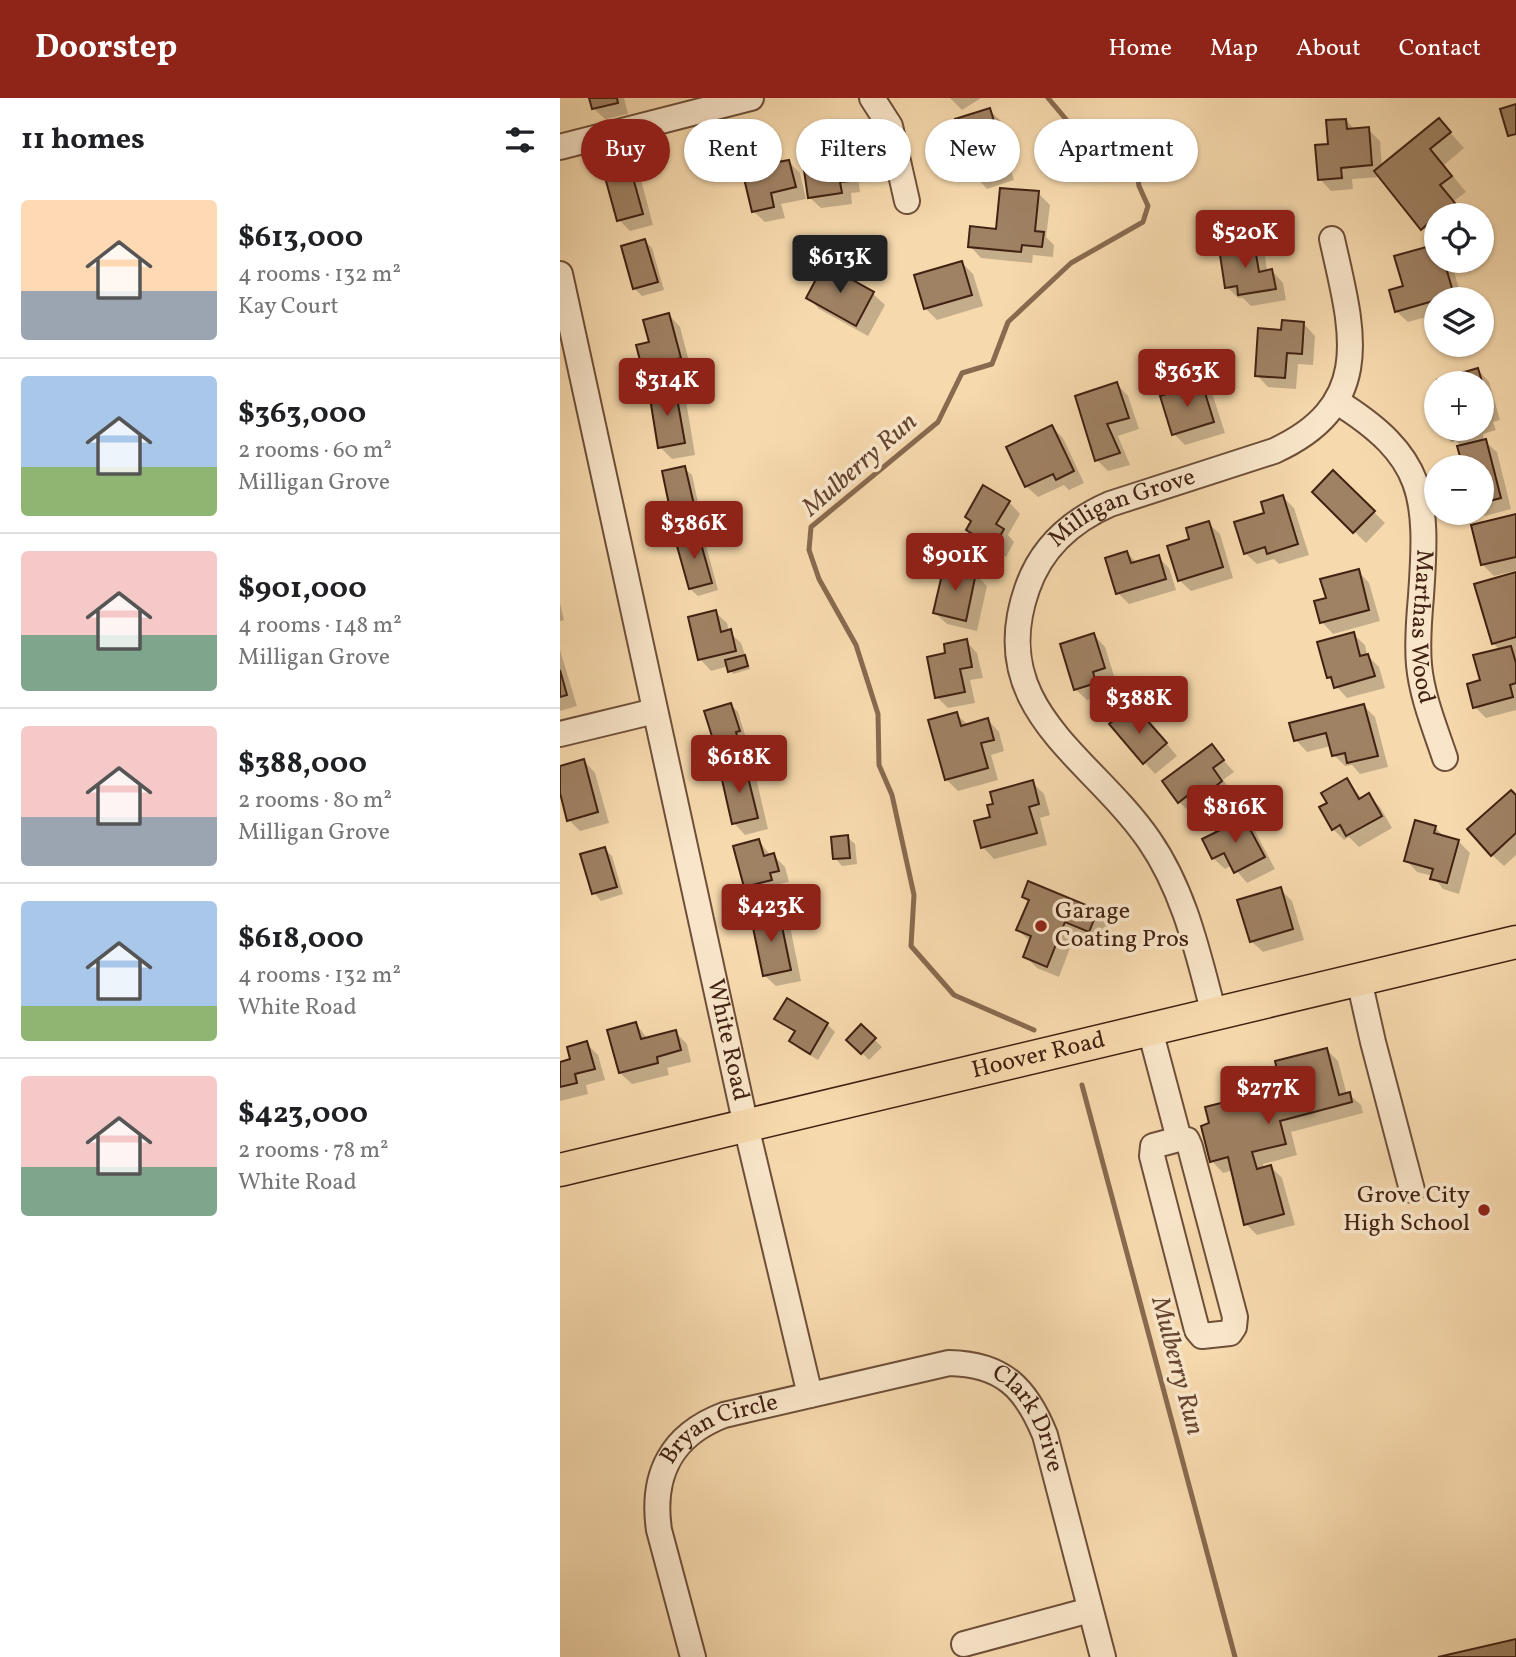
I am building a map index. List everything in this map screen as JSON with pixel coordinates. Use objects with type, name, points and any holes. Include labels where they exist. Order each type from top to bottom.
[{"type":"main road","name":"Hoover Road","points":[[560,1170],[1516,942]]},
{"type":"street","points":[[560,147],[751,98]]},
{"type":"street","points":[[872,98],[890,126],[906,201]]},
{"type":"street","name":"Milligan Grove","points":[[1213,1014],[1193,934],[1176,887],[1150,842],[1123,807],[1038,713],[1022,676],[1017,628],[1021,606],[1038,563],[1052,544],[1072,525],[1090,513],[1291,443],[1324,418],[1345,382],[1351,359],[1352,337],[1332,239]]},
{"type":"street","name":"White Road","points":[[560,274],[746,1126],[810,1395]]},
{"type":"street","name":"Marthas Wood","points":[[1335,401],[1364,419],[1397,450],[1411,471],[1420,495],[1425,540],[1419,665],[1425,700],[1445,758]]},
{"type":"street","points":[[560,734],[655,711]]},
{"type":"street","points":[[1359,980],[1412,1190]]},
{"type":"street","points":[[1150,1030],[1179,1139]]},
{"type":"street","points":[[1179,1139],[1187,1140],[1190,1147],[1236,1317],[1230,1333],[1202,1336],[1197,1330],[1152,1156],[1153,1146],[1179,1139]]},
{"type":"street","name":"Clark Drive","points":[[810,1395],[949,1363],[979,1365],[1011,1381],[1027,1397],[1045,1436],[1103,1657]]},
{"type":"street","name":"Bryan Circle","points":[[693,1657],[656,1511],[657,1491],[671,1455],[680,1441],[708,1421],[810,1395]]},
{"type":"street","points":[[964,1644],[1090,1610]]},
{"type":"building","points":[[589,98],[617,98],[618,103],[592,109]]},
{"type":"building","points":[[1516,104],[1516,134],[1508,136],[1500,109]]},
{"type":"building","points":[[990,108],[993,119],[955,119]]},
{"type":"building","points":[[1439,118],[1451,132],[1430,149],[1452,176],[1440,185],[1455,203],[1424,203],[1424,227],[1421,230],[1374,171]]},
{"type":"building","points":[[1346,119],[1347,129],[1369,127],[1372,165],[1341,168],[1342,178],[1318,180],[1315,145],[1328,144],[1326,120]]},
{"type":"building","points":[[789,160],[796,187],[771,193],[774,207],[752,212],[745,182],[782,182],[782,161]]},
{"type":"building","points":[[606,182],[634,182],[643,214],[617,221]]},
{"type":"building","points":[[806,182],[840,182],[842,193],[808,198]]},
{"type":"building","points":[[1000,188],[1039,191],[1035,231],[1044,232],[1042,247],[1022,245],[1021,252],[968,247],[970,226],[996,229]]},
{"type":"building","points":[[645,239],[658,282],[633,289],[621,246]]},
{"type":"building","points":[[1254,242],[1259,272],[1272,269],[1276,289],[1238,295],[1237,286],[1225,288],[1219,248]]},
{"type":"building","points":[[1424,248],[1424,273],[1448,273],[1452,287],[1424,287],[1424,304],[1395,312],[1389,290],[1403,286],[1394,256]]},
{"type":"building","points":[[962,261],[972,295],[924,309],[914,275]]},
{"type":"building","points":[[824,264],[874,292],[856,326],[806,298]]},
{"type":"building","points":[[669,313],[681,358],[642,368],[636,345],[649,342],[643,320]]},
{"type":"building","points":[[1282,320],[1304,322],[1302,354],[1287,353],[1285,378],[1255,376],[1258,328],[1281,330]]},
{"type":"building","points":[[1117,382],[1129,418],[1107,424],[1120,453],[1095,461],[1075,396]]},
{"type":"building","points":[[1202,383],[1214,422],[1172,435],[1160,396]]},
{"type":"building","points":[[675,387],[685,443],[658,448],[649,392]]},
{"type":"building","points":[[1052,425],[1074,471],[1056,480],[1053,474],[1025,487],[1006,447]]},
{"type":"building","points":[[1487,441],[1490,455],[1460,455],[1457,446]]},
{"type":"building","points":[[685,466],[695,509],[671,514],[662,471]]},
{"type":"building","points":[[1333,470],[1375,511],[1353,533],[1312,492]]},
{"type":"building","points":[[1494,470],[1501,498],[1494,500]]},
{"type":"building","points":[[983,485],[1010,501],[996,524],[1004,529],[994,547],[966,530],[971,521],[965,517]]},
{"type":"building","points":[[1283,495],[1298,544],[1267,554],[1265,547],[1244,554],[1234,522],[1264,513],[1261,502]]},
{"type":"building","points":[[1516,514],[1516,557],[1481,565],[1471,525],[1494,525],[1494,519]]},
{"type":"building","points":[[1209,521],[1223,567],[1178,581],[1167,546],[1189,539],[1186,528]]},
{"type":"building","points":[[698,533],[712,583],[689,589],[675,539]]},
{"type":"building","points":[[1127,551],[1131,563],[1159,555],[1166,579],[1116,594],[1105,558]]},
{"type":"building","points":[[944,566],[976,573],[966,621],[933,613]]},
{"type":"building","points":[[1359,569],[1369,610],[1320,623],[1314,601],[1326,598],[1320,579]]},
{"type":"building","points":[[1516,572],[1516,637],[1492,644],[1474,584]]},
{"type":"building","points":[[716,610],[721,632],[731,629],[736,651],[698,660],[688,617]]},
{"type":"building","points":[[1354,632],[1360,656],[1368,654],[1375,676],[1334,688],[1331,677],[1327,678],[1317,642]]},
{"type":"building","points":[[1094,633],[1105,668],[1093,672],[1096,683],[1074,690],[1060,644]]},
{"type":"building","points":[[967,639],[972,667],[960,669],[965,692],[935,698],[927,657],[945,653],[944,644]]},
{"type":"building","points":[[1511,646],[1516,663],[1516,683],[1510,685],[1513,697],[1473,708],[1467,684],[1480,680],[1473,655]]},
{"type":"building","points":[[745,655],[748,666],[728,672],[725,660]]},
{"type":"building","points":[[560,670],[567,695],[560,697]]},
{"type":"building","points":[[731,703],[740,731],[736,732],[739,742],[716,749],[704,711]]},
{"type":"building","points":[[1364,704],[1378,756],[1347,763],[1345,753],[1332,756],[1326,733],[1294,741],[1289,723]]},
{"type":"building","points":[[1139,711],[1167,743],[1143,764],[1109,724],[1124,712],[1130,719]]},
{"type":"building","points":[[957,712],[961,726],[988,718],[994,740],[981,743],[988,768],[945,780],[928,720]]},
{"type":"building","points":[[1212,744],[1224,760],[1213,768],[1222,781],[1216,786],[1224,798],[1201,815],[1187,796],[1178,803],[1162,781]]},
{"type":"building","points":[[584,759],[598,812],[567,821],[560,793],[560,766]]},
{"type":"building","points":[[745,765],[758,818],[732,824],[720,771]]},
{"type":"building","points":[[1347,778],[1359,799],[1369,793],[1382,816],[1346,836],[1340,825],[1332,830],[1319,807],[1327,803],[1321,793]]},
{"type":"building","points":[[1033,780],[1039,804],[1029,807],[1037,833],[981,848],[974,821],[990,817],[987,805],[993,804],[990,792]]},
{"type":"building","points":[[1511,790],[1516,795],[1516,833],[1491,856],[1467,829]]},
{"type":"building","points":[[1244,818],[1265,857],[1234,873],[1224,853],[1212,859],[1202,839]]},
{"type":"building","points":[[1415,820],[1436,826],[1434,833],[1459,840],[1447,883],[1430,879],[1433,869],[1404,861]]},
{"type":"building","points":[[848,835],[850,858],[833,859],[831,837]]},
{"type":"building","points":[[759,839],[764,856],[774,853],[779,871],[770,873],[772,880],[744,887],[733,846]]},
{"type":"building","points":[[605,847],[617,887],[592,894],[580,854]]},
{"type":"building","name":"Garage Coating Pros","points":[[1028,881],[1098,910],[1089,932],[1065,922],[1047,967],[1023,957],[1031,936],[1016,930],[1029,900],[1022,897]]},
{"type":"building","points":[[1281,887],[1293,929],[1250,942],[1237,900]]},
{"type":"building","points":[[779,912],[791,970],[763,976],[751,918]]},
{"type":"building","points":[[787,998],[828,1023],[810,1054],[789,1041],[795,1031],[774,1019]]},
{"type":"building","points":[[636,1022],[641,1039],[676,1030],[681,1050],[657,1057],[658,1063],[619,1073],[607,1030]]},
{"type":"building","points":[[861,1024],[876,1038],[861,1054],[846,1040]]},
{"type":"building","points":[[587,1041],[595,1069],[575,1074],[577,1083],[560,1087],[560,1062],[570,1059],[567,1047]]},
{"type":"building","points":[[1327,1048],[1339,1095],[1350,1092],[1352,1102],[1280,1121],[1286,1144],[1252,1152],[1257,1169],[1271,1165],[1284,1214],[1244,1225],[1228,1157],[1210,1162],[1201,1126],[1209,1123],[1205,1107],[1229,1101],[1227,1093],[1279,1079],[1275,1061]]},
{"type":"building","points":[[1516,1639],[1516,1657],[1438,1657]]},
{"type":"waterway","name":"Mulberry Run","points":[[1034,1030],[954,995],[911,946],[914,895],[892,795],[879,765],[878,714],[856,645],[819,579],[809,550],[811,527],[938,422],[962,373],[992,364],[1008,322],[1071,263],[1143,222],[1148,206],[1139,186],[1136,164],[1119,152],[1089,165],[1072,149],[1070,124],[1048,98]]},
{"type":"waterway","name":"Mulberry Run","points":[[1082,1085],[1235,1657]]},
{"type":"place","name":"Garage Coating Pros","points":[[1041,926]]},
{"type":"place","name":"Grove City High School","points":[[1484,1210]]}]
